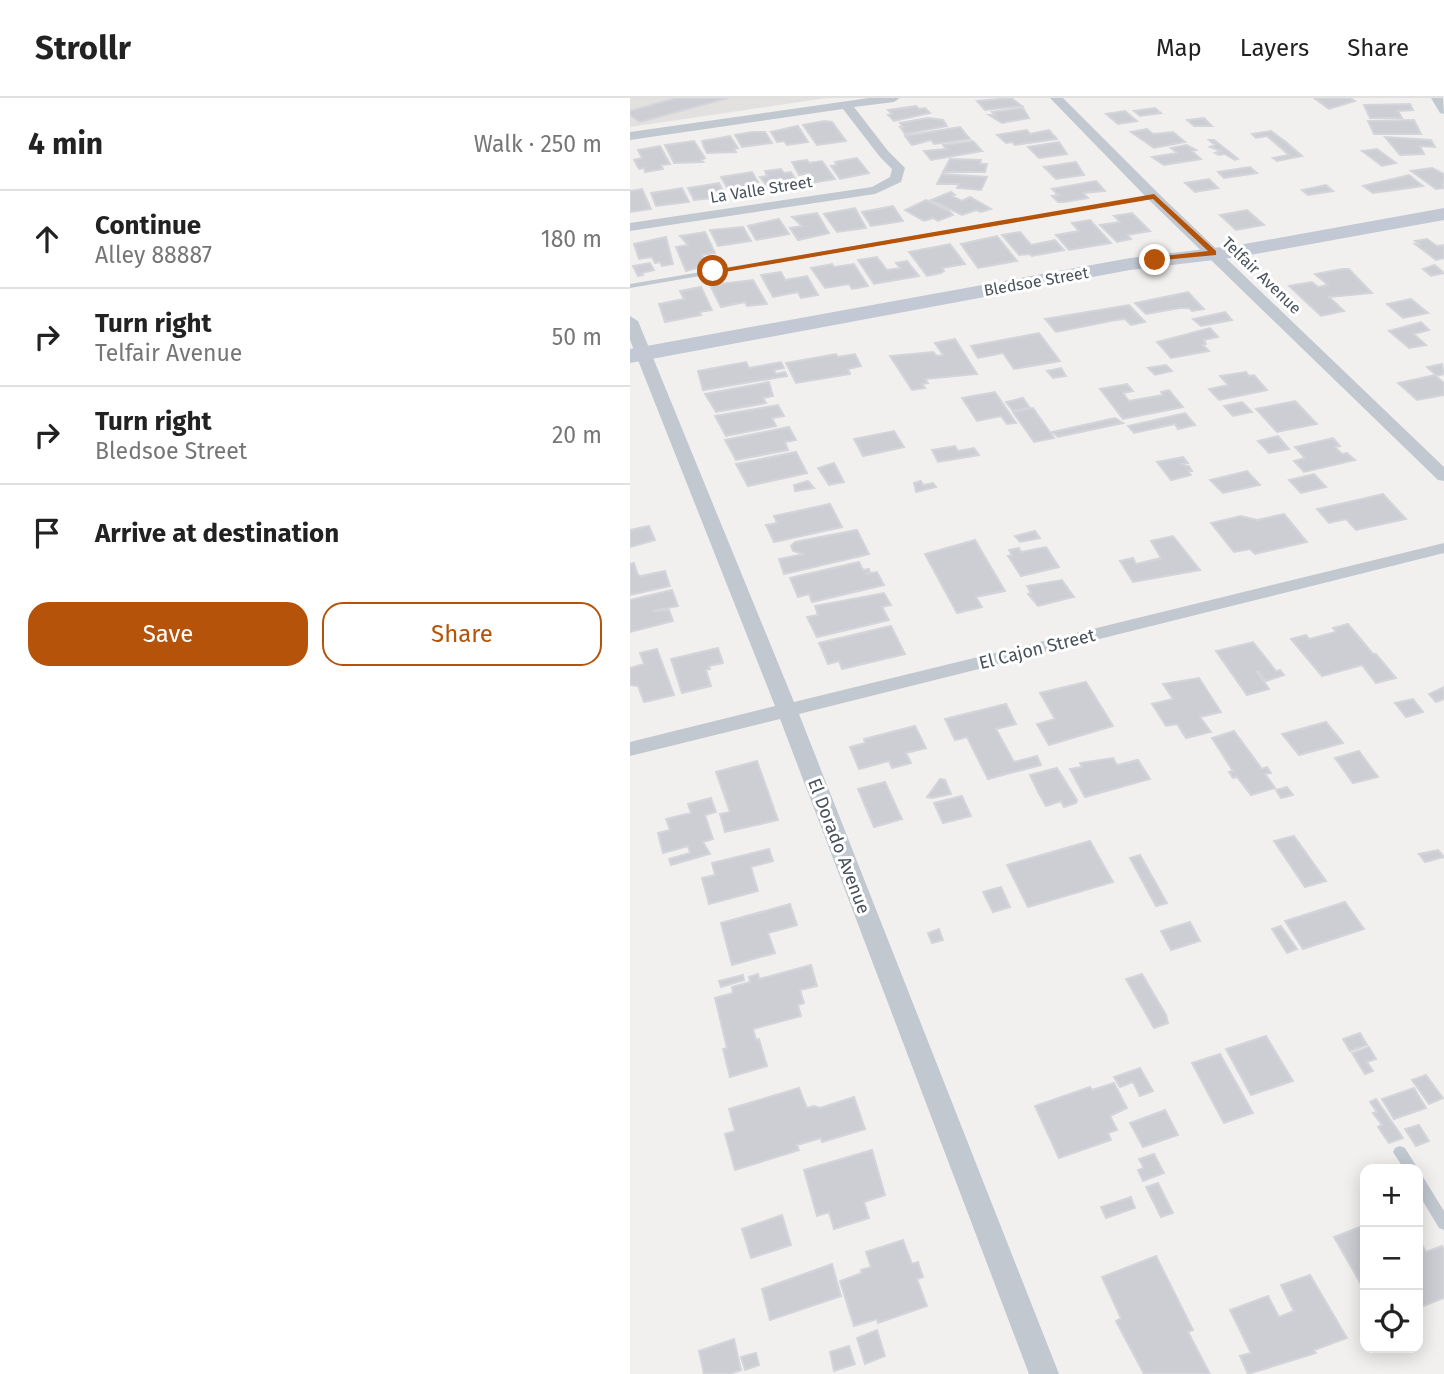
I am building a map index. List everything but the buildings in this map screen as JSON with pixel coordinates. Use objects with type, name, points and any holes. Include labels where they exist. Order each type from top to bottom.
[{"type":"street","points":[[630,136],[894,98]]},
{"type":"street","name":"Telfair Avenue","points":[[1056,98],[1154,197],[1444,476]]},
{"type":"street","points":[[1437,98],[1444,110]]},
{"type":"street","name":"La Valle Street","points":[[630,228],[875,190],[896,179],[899,168],[884,155],[846,105]]},
{"type":"street","name":"Bledsoe Street","points":[[637,355],[1130,264],[1214,253],[1444,214]]},
{"type":"street","name":"El Dorado Avenue","points":[[630,321],[637,355],[787,711],[1044,1374]]},
{"type":"street","name":"El Cajon Street","points":[[630,749],[1444,548]]},
{"type":"lane","points":[[630,286],[1154,197]]},
{"type":"lane","points":[[1400,1152],[1407,1164]]},
{"type":"lane","points":[[1423,1189],[1444,1224]]},
{"type":"shaded area","points":[[630,98],[827,98],[630,127]]},
{"type":"route","points":[[713,271],[1154,197],[1214,253],[1155,260]]}]
